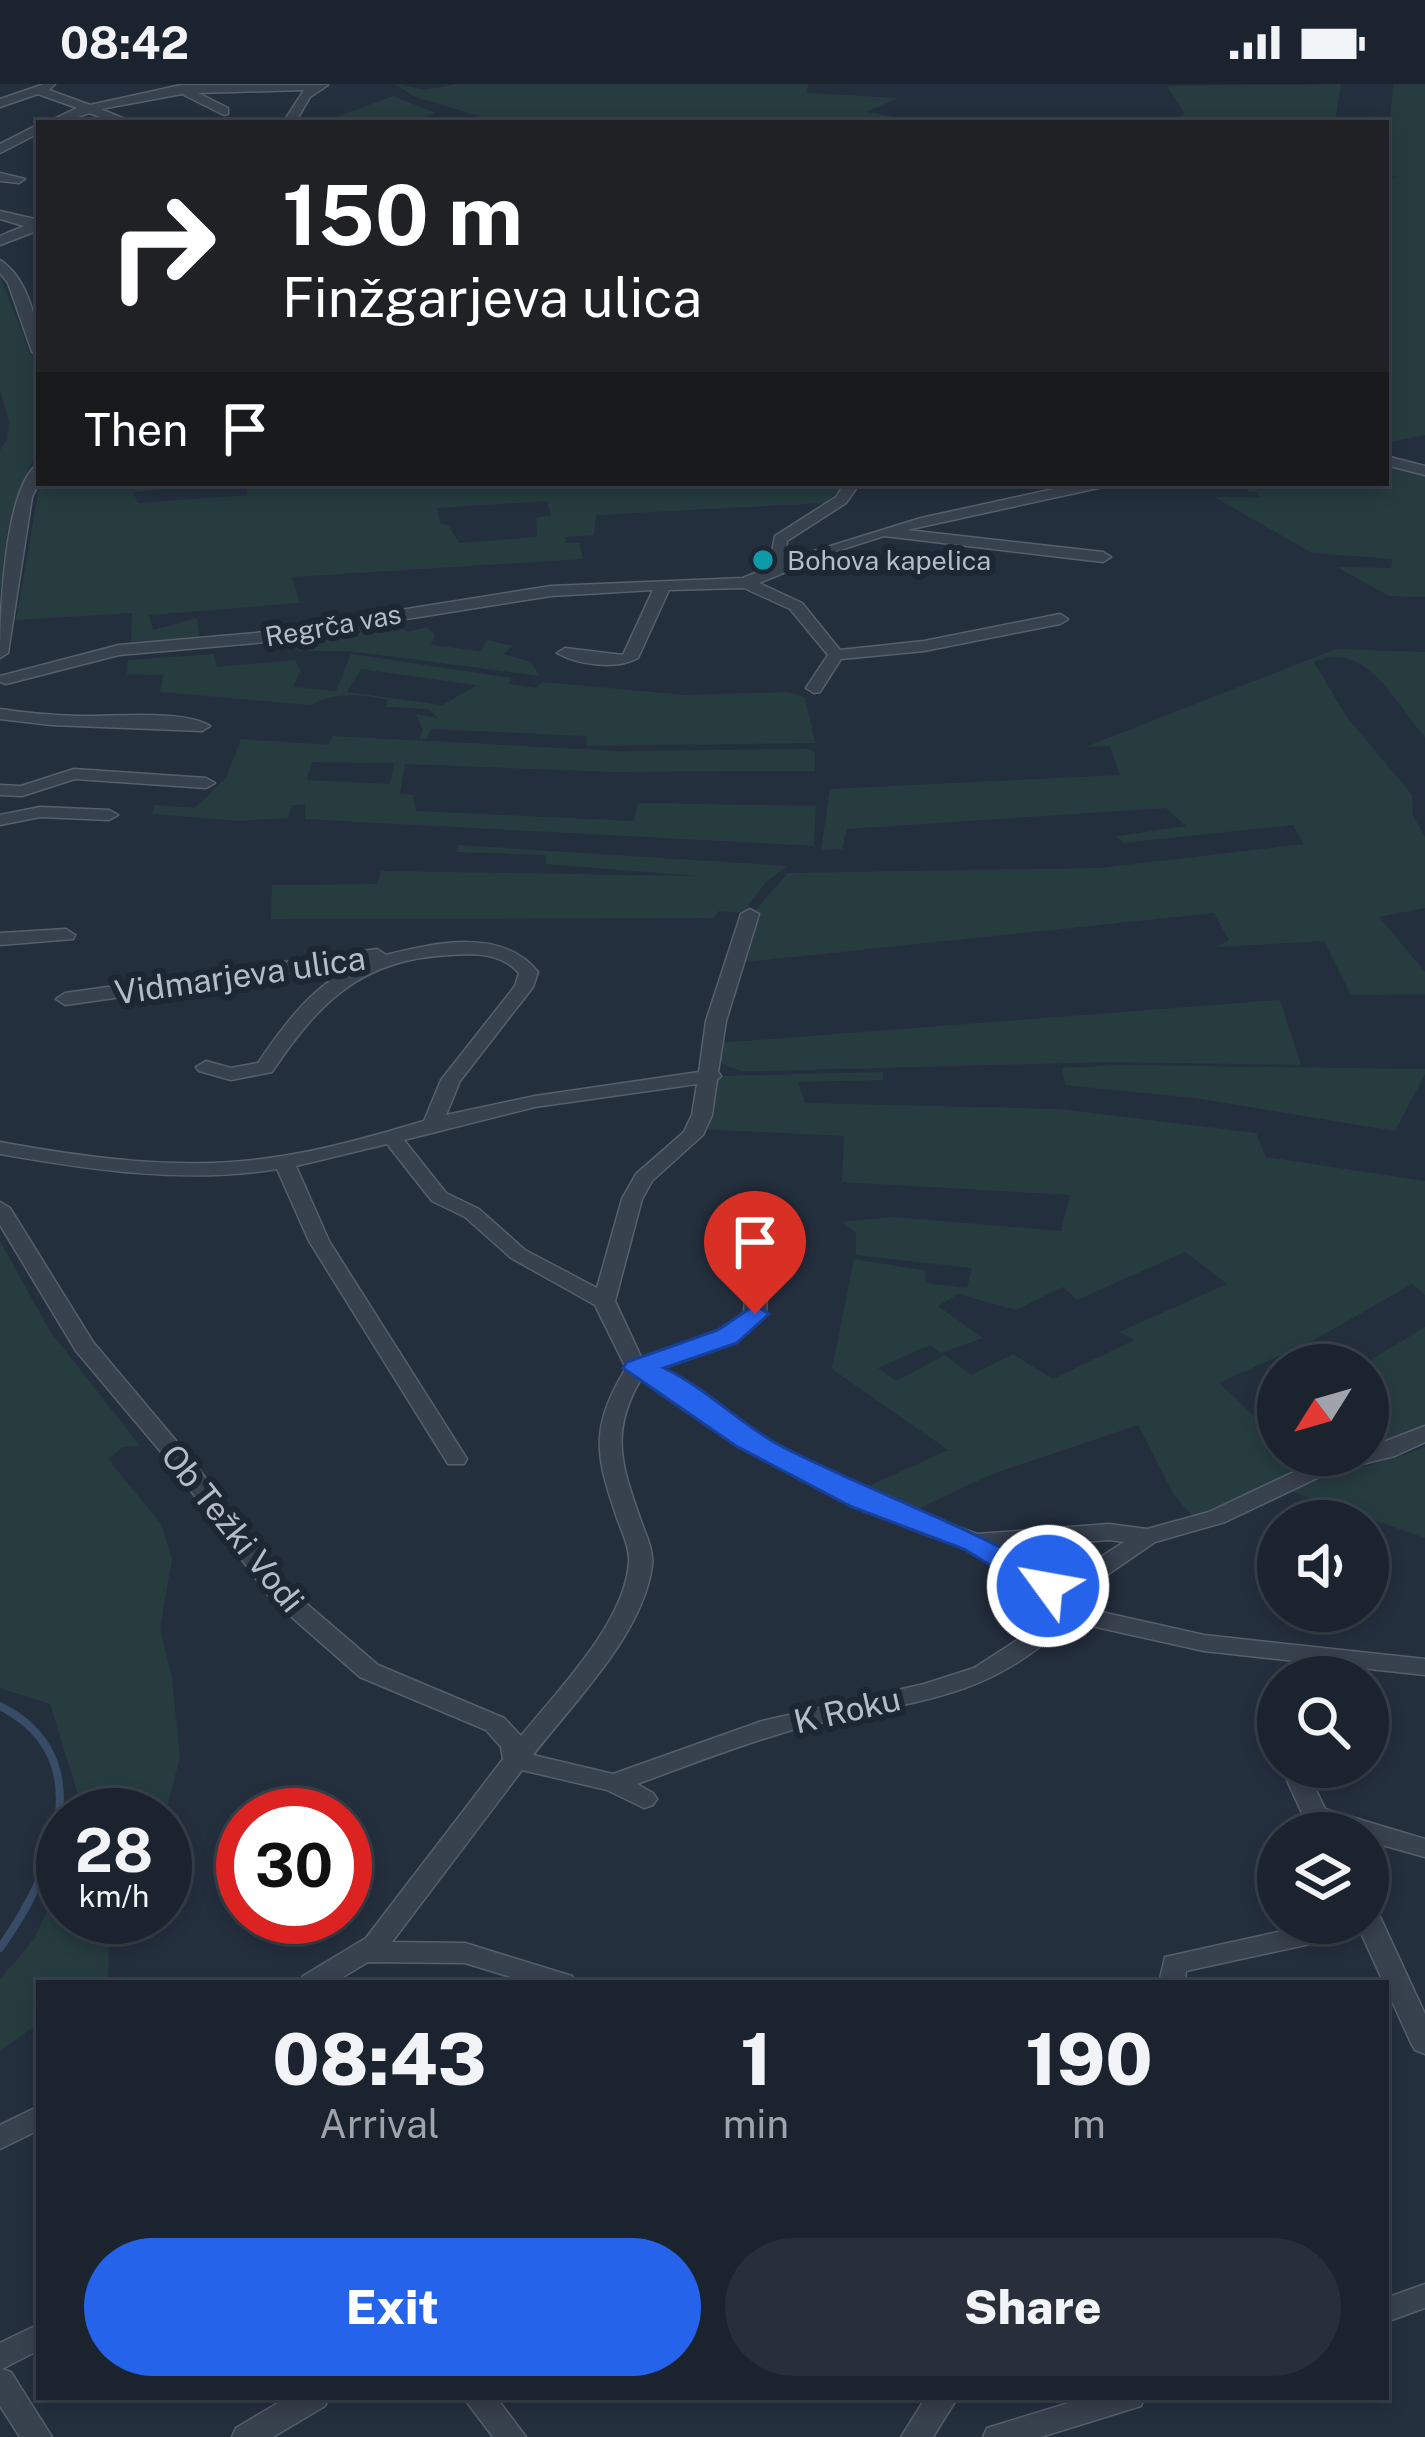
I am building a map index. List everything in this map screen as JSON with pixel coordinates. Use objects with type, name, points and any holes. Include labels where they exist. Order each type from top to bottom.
[{"type":"street","points":[[0,103],[56,84]]},
{"type":"street","points":[[58,120],[178,86],[320,86]]},
{"type":"street","points":[[178,86],[224,110]]},
{"type":"street","points":[[292,120],[320,86]]},
{"type":"street","points":[[38,90],[120,120]]},
{"type":"street","points":[[0,149],[7,140],[36,129]]},
{"type":"street","points":[[0,176],[19,179]]},
{"type":"street","points":[[0,215],[36,224]]},
{"type":"street","points":[[0,241],[36,225]]},
{"type":"street","points":[[0,264],[14,283],[36,344]]},
{"type":"street","points":[[1389,461],[1425,471]]},
{"type":"street","points":[[0,652],[24,497],[36,473]]},
{"type":"street","points":[[776,566],[780,539],[841,500],[851,486]]},
{"type":"street","points":[[746,584],[776,566],[878,531],[1089,486]]},
{"type":"street","points":[[878,531],[1103,557]]},
{"type":"street","name":"Regrča vas","points":[[2,678],[119,650],[256,638],[551,591],[663,585],[746,584],[796,606],[836,655]]},
{"type":"street","points":[[565,653],[617,662],[630,658],[663,585]]},
{"type":"street","points":[[814,688],[836,655],[924,646],[1060,619]]},
{"type":"street","points":[[0,714],[72,724],[154,720],[202,726]]},
{"type":"street","points":[[0,790],[22,791],[74,774],[206,783]]},
{"type":"street","points":[[0,820],[40,812],[109,815]]},
{"type":"street","points":[[604,1300],[632,1199],[643,1178],[693,1136],[711,1076],[716,1021],[750,914]]},
{"type":"street","points":[[0,939],[66,935]]},
{"type":"street","name":"Vidmarjeva ulica","points":[[65,999],[374,955],[492,947],[510,952],[529,972],[514,1004],[451,1080],[432,1125]]},
{"type":"street","name":"Vidmarjeva ulica","points":[[206,1067],[231,1074],[265,1068],[311,1007],[342,980],[367,966],[414,955]]},
{"type":"street","points":[[0,1148],[111,1166],[211,1169],[284,1162],[394,1139],[432,1125],[711,1076]]},
{"type":"street","points":[[394,1139],[439,1197],[472,1213],[518,1254],[604,1300],[637,1368],[672,1384],[746,1439],[843,1490],[975,1542],[1067,1607],[1204,1643],[1425,1667]]},
{"type":"street","points":[[284,1162],[296,1200],[346,1294],[412,1384],[456,1459]]},
{"type":"street","name":"Ob Težki Vodi","points":[[0,1208],[84,1346],[180,1460],[279,1593],[369,1670],[495,1724],[513,1744],[516,1760]]},
{"type":"street","points":[[317,1980],[366,1952],[608,1639],[637,1584],[642,1559],[608,1469],[605,1439],[637,1368],[744,1327],[755,1314],[761,1219]]},
{"type":"street","name":"K Roku","points":[[614,1783],[805,1718],[954,1688],[1023,1654],[1096,1571],[1147,1537],[1217,1517],[1323,1467],[1387,1451],[1425,1433]]},
{"type":"street","points":[[975,1542],[1109,1532],[1147,1537]]},
{"type":"street","points":[[516,1760],[614,1783],[644,1799]]},
{"type":"street","points":[[1389,1841],[1425,1849]]},
{"type":"street","points":[[1172,1980],[1174,1964],[1266,1944]]},
{"type":"street","points":[[1378,1944],[1422,2030]]},
{"type":"street","points":[[366,1952],[465,1953],[553,1980]]},
{"type":"street","points":[[0,2138],[36,2119]]},
{"type":"street","points":[[1389,2309],[1425,2296]]},
{"type":"street","points":[[0,2357],[36,2338]]},
{"type":"street","points":[[0,2381],[37,2437]]},
{"type":"street","points":[[247,2437],[309,2400]]},
{"type":"street","points":[[480,2400],[511,2437]]},
{"type":"street","points":[[916,2437],[941,2400]]},
{"type":"street","points":[[998,2437],[1120,2400]]},
{"type":"green space","points":[[395,84],[425,90],[457,84],[808,84],[807,93],[899,98],[866,112],[914,120],[460,120],[479,116],[415,97]]},
{"type":"green space","points":[[1341,84],[1335,120],[1186,120],[1180,117],[1184,113],[1167,86]]},
{"type":"green space","points":[[1393,84],[1425,84],[1425,435],[1389,442],[1389,180],[1397,176],[1389,177]]},
{"type":"green space","points":[[393,96],[436,113],[414,120],[328,120]]},
{"type":"green space","points":[[0,276],[36,367],[36,456],[7,534],[0,598],[0,450],[7,440],[9,421],[0,391]]},
{"type":"green space","points":[[1389,465],[1425,473],[1425,597],[1389,596],[1337,567],[1391,568],[1393,559],[1312,553],[1214,497],[1260,498],[1257,492],[1247,493],[1250,486],[1389,486]]},
{"type":"green space","points":[[39,486],[208,486],[133,492],[138,503],[248,495],[246,486],[844,486],[825,503],[596,515],[594,535],[566,537],[565,543],[580,543],[583,559],[292,577],[300,603],[149,615],[153,630],[197,618],[200,640],[131,645],[132,613],[16,620]],"holes":[[[547,501],[551,515],[536,518],[537,537],[459,543],[449,526],[440,523],[437,508]]]},
{"type":"green space","points":[[376,620],[392,622],[407,632],[427,627],[435,635],[431,645],[480,651],[487,640],[513,646],[503,654],[531,662],[540,676],[349,651],[300,651],[277,639]]},
{"type":"green space","points":[[1336,649],[1425,652],[1425,737],[1364,666],[1332,657],[1314,662],[1346,716],[1412,795],[1413,816],[1425,837],[1425,908],[1379,917],[1425,972],[1425,994],[1351,995],[1324,941],[1217,947],[1229,940],[1214,913],[735,963],[752,914],[788,873],[1100,868],[1304,844],[1293,825],[1122,843],[1117,836],[1186,826],[1166,808],[847,829],[842,849],[821,850],[830,789],[1120,775],[1110,746],[1085,747]]},
{"type":"green space","points":[[214,654],[217,667],[295,660],[300,671],[293,687],[336,691],[351,654],[511,678],[509,684],[535,688],[543,682],[685,695],[788,692],[805,697],[815,743],[587,746],[586,736],[431,729],[427,739],[419,739],[423,730],[416,714],[438,718],[428,709],[387,707],[387,700],[358,696],[338,696],[311,705],[160,692],[163,675],[127,674],[128,660]],"holes":[[[361,669],[476,686],[442,705],[347,692]]]},
{"type":"green space","points":[[332,736],[619,751],[808,749],[815,752],[815,771],[613,772],[405,764],[400,794],[413,795],[416,811],[634,821],[638,803],[816,806],[814,846],[305,819],[305,805],[292,805],[288,818],[239,821],[152,814],[154,805],[195,808],[226,778],[241,739],[329,745]],"holes":[[[312,762],[393,763],[390,784],[307,780]]]},
{"type":"green space","points":[[458,845],[787,866],[766,882],[743,913],[719,911],[714,918],[271,919],[272,885],[377,884],[381,871],[698,876],[546,864],[545,855],[456,852]]},
{"type":"green space","points":[[1280,1000],[1301,1065],[1107,1062],[741,1071],[719,1063],[718,1043]]},
{"type":"green space","points":[[1062,1068],[1425,1069],[1425,1074],[1395,1131],[1195,1098],[1065,1085]]},
{"type":"green space","points":[[883,1072],[883,1080],[798,1082],[805,1103],[1060,1109],[1256,1133],[1266,1157],[1425,1181],[1425,1295],[1412,1284],[1305,1344],[1257,1344],[1257,1366],[1219,1383],[1253,1415],[1257,1413],[1257,1476],[1303,1476],[1195,1519],[1174,1495],[1138,1425],[992,1474],[905,1515],[858,1491],[948,1450],[832,1369],[854,1259],[926,1271],[925,1283],[967,1288],[972,1268],[856,1255],[856,1233],[842,1222],[893,1217],[1061,1231],[1070,1195],[842,1182],[844,1136],[699,1129],[714,1082],[722,1076]],"holes":[[[1185,1252],[1227,1284],[1119,1332],[1134,1340],[1053,1379],[1013,1354],[971,1375],[945,1355],[896,1381],[878,1368],[930,1345],[941,1353],[983,1338],[938,1306],[958,1294],[1016,1310],[1063,1287],[1077,1300]]]},
{"type":"green space","points":[[0,1241],[50,1331],[140,1446],[123,1447],[108,1459],[161,1524],[172,1559],[160,1628],[172,1678],[180,1757],[172,1788],[76,1788],[50,1704],[0,1688]]},
{"type":"green space","points":[[1425,1327],[1425,1424],[1389,1441],[1389,1349]]},
{"type":"green space","points":[[1425,1447],[1425,1538],[1389,1525],[1389,1500],[1316,1500],[1287,1490],[1326,1476],[1389,1476],[1391,1459]]},
{"type":"green space","points":[[36,1936],[36,1944],[109,1944],[108,1979],[36,1980],[36,2025],[0,2051],[0,1979]]},
{"type":"waterway","points":[[0,1706],[32,1729],[51,1756],[59,1787],[50,1855],[0,1948]]},
{"type":"place","name":"Bohova kapelica","points":[[763,560]]},
{"type":"route","points":[[755,1314],[728,1336],[637,1368],[684,1392],[746,1439],[862,1500],[975,1542],[1048,1586]]}]
